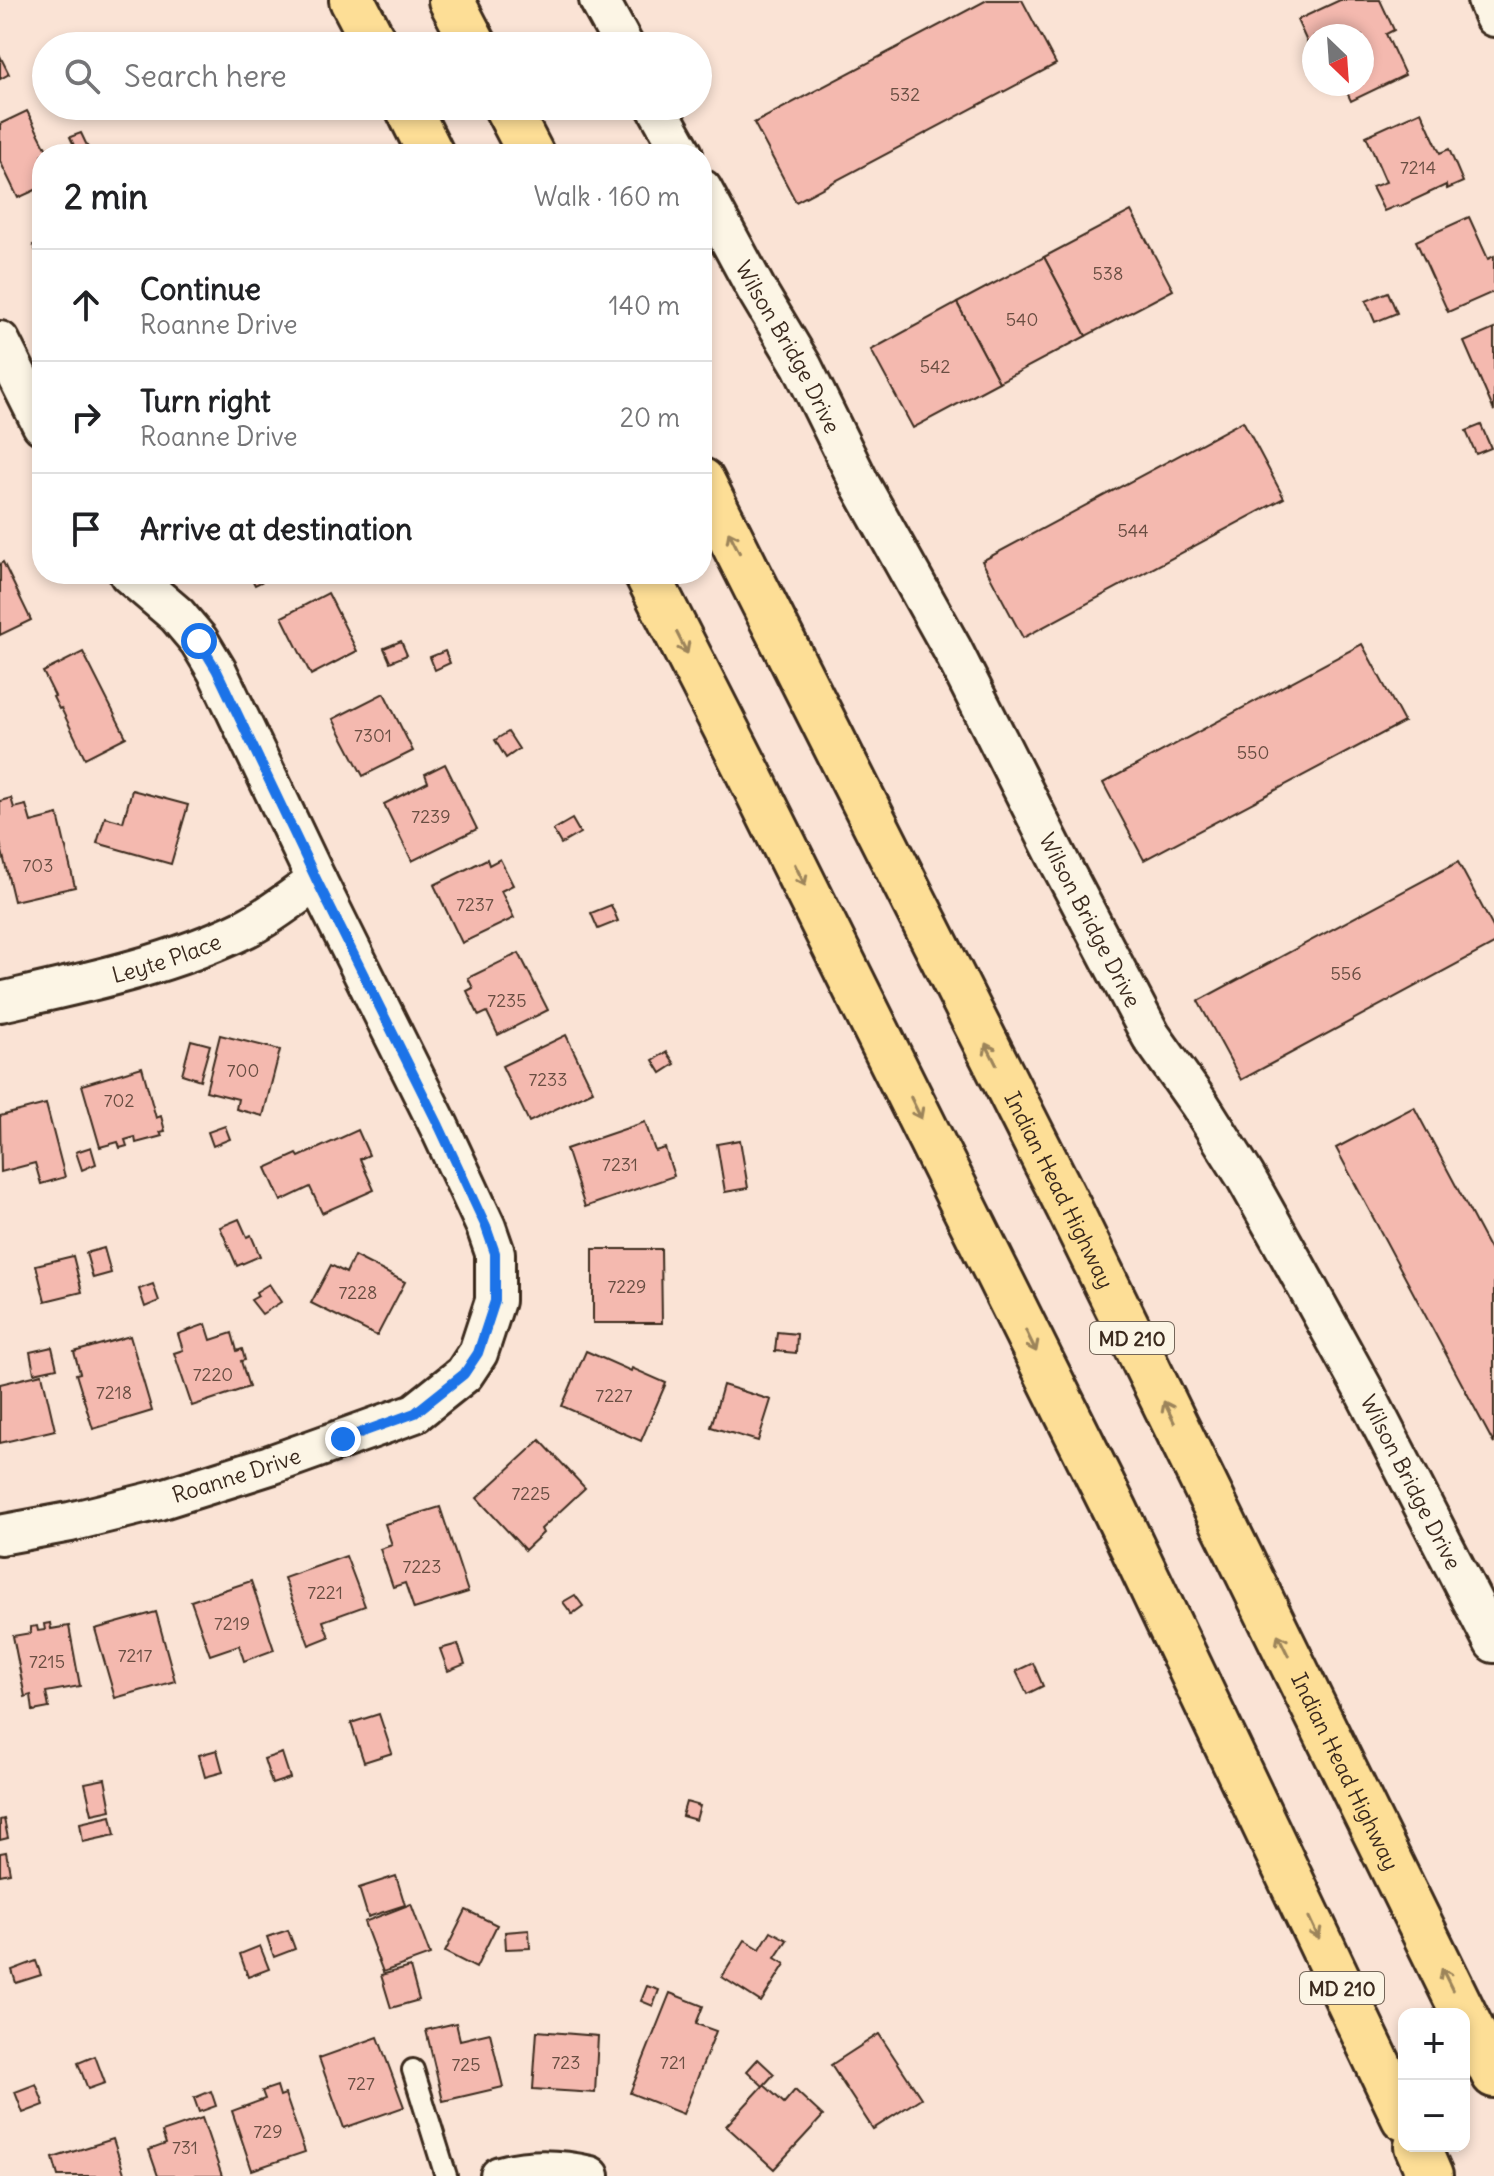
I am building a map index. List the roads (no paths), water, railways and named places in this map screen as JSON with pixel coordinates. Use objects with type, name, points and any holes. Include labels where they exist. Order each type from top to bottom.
[{"type":"highway","points":[[352,0],[369,32]]},
{"type":"highway","points":[[451,0],[468,32]]},
{"type":"highway","points":[[414,120],[426,144]]},
{"type":"highway","points":[[513,120],[526,144]]},
{"type":"highway","name":"Indian Head Highway","points":[[712,501],[1069,1208],[1494,2075]]},
{"type":"highway","name":"MD 210","points":[[652,584],[1108,1495],[1398,2105]]},
{"type":"highway","points":[[1420,2152],[1430,2176]]},
{"type":"street","points":[[599,0],[616,32]]},
{"type":"street","points":[[1487,0],[1494,17]]},
{"type":"street","points":[[664,120],[677,144]]},
{"type":"street","name":"Wilson Bridge Drive","points":[[712,208],[802,366],[860,484],[952,649],[1151,1036],[1245,1176],[1362,1387],[1494,1643]]},
{"type":"street","points":[[0,341],[32,405]]},
{"type":"street","name":"Roanne Drive","points":[[0,1535],[159,1500],[415,1413],[464,1374],[478,1353],[495,1301],[495,1253],[486,1227],[217,671],[199,641],[177,615],[141,584]]},
{"type":"street","name":"Leyte Place","points":[[0,1002],[165,962],[248,927],[317,881]]},
{"type":"street","points":[[500,2176],[533,2170],[590,2176]]},
{"type":"lane","points":[[413,2070],[446,2176]]}]
